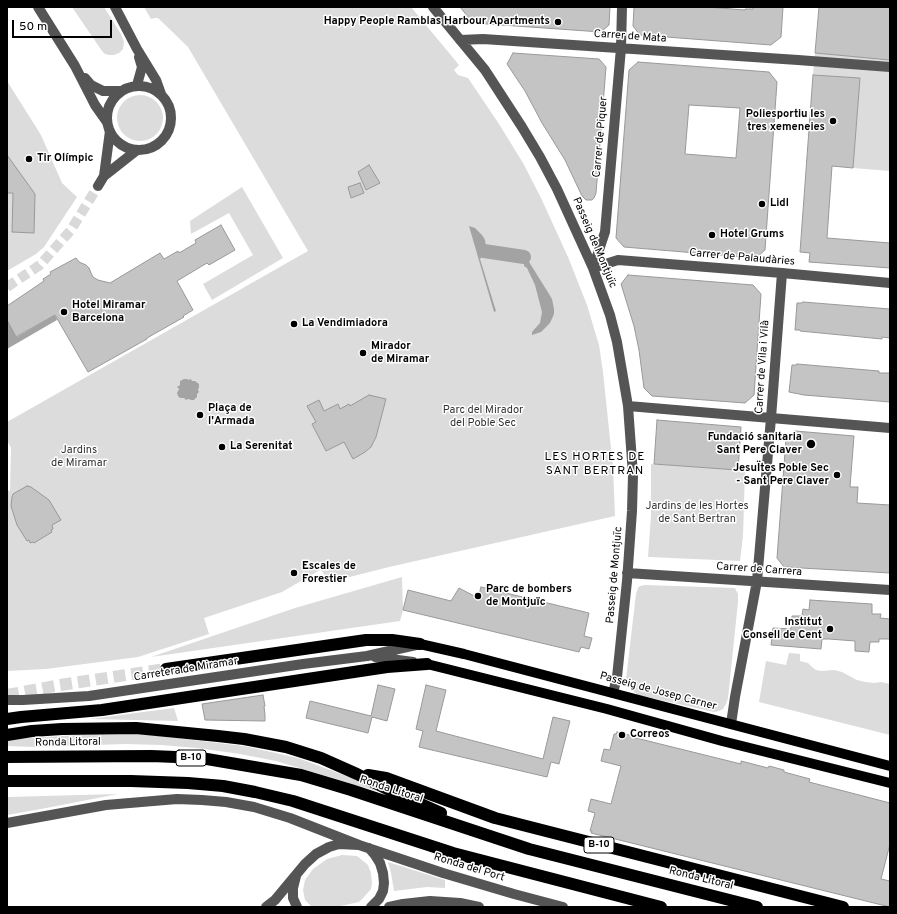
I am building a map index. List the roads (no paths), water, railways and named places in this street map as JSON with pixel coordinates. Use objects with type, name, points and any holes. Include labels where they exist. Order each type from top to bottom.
[{"type":"highway","points":[[166,669],[366,640],[392,640],[420,644]]},
{"type":"highway","points":[[7,719],[102,710],[387,667],[427,664]]},
{"type":"highway","name":"B-10","points":[[7,734],[62,729],[136,728],[244,739],[286,747],[321,758],[387,789],[508,842]]},
{"type":"highway","name":"Ronda Litoral","points":[[7,757],[151,756],[201,758],[301,775],[529,849],[757,907]]},
{"type":"highway","name":"B-10","points":[[357,774],[386,778],[495,818],[843,907]]},
{"type":"highway","points":[[7,781],[131,781],[188,783],[223,786],[249,791],[293,800],[452,853],[661,907]]},
{"type":"highway","points":[[7,785],[20,781]]},
{"type":"main road","name":"Passeig de Josep Carner","points":[[420,644],[464,654],[890,766]]},
{"type":"main road","points":[[427,664],[607,709],[729,743],[890,783]]},
{"type":"main road","points":[[607,709],[613,693]]},
{"type":"street","points":[[38,7],[75,66],[95,105],[108,126],[114,138],[120,144],[137,150],[147,149],[156,145],[164,138],[170,129],[172,120],[171,110],[167,101],[154,88],[137,85],[120,91],[109,105],[108,126],[104,176]]},
{"type":"street","points":[[115,7],[137,49],[156,80],[161,94]]},
{"type":"street","name":"Passeig de Montjuïc","points":[[433,7],[485,70],[522,126],[557,189],[593,268],[610,315],[617,342],[628,406],[633,475],[632,511],[627,573],[617,677],[613,693]]},
{"type":"street","name":"Carrer de Piquer","points":[[593,268],[606,232],[621,48],[622,7]]},
{"type":"street","name":"Carrer de Mata","points":[[460,40],[483,39],[890,67]]},
{"type":"street","points":[[137,49],[142,66],[137,85]]},
{"type":"street","points":[[75,66],[91,85],[103,91],[120,91]]},
{"type":"street","points":[[98,186],[104,176],[137,150]]},
{"type":"street","name":"Carrer de Palaudàries","points":[[593,268],[618,260],[890,283]]},
{"type":"street","name":"Carrer de Vila i Vilà","points":[[731,724],[757,581],[782,273]]},
{"type":"street","points":[[628,406],[890,428]]},
{"type":"street","name":"Carrer de Carrera","points":[[627,573],[890,590]]},
{"type":"street","name":"Carretera de Miramar","points":[[7,700],[89,696],[367,656],[420,644]]},
{"type":"street","name":"Carretera de Miramar","points":[[367,656],[427,664]]},
{"type":"street","points":[[7,823],[106,805],[177,799],[226,802],[254,807],[340,837],[364,847],[375,855],[383,872],[384,883],[383,891],[379,899],[371,907]]},
{"type":"street","name":"Ronda del Port","points":[[266,907],[316,854],[329,847],[339,844],[364,847],[443,873],[563,907]]},
{"type":"street","points":[[294,904],[293,888],[296,874]]},
{"type":"street","points":[[389,907],[403,904],[430,902],[460,903],[479,907]]},
{"type":"waterway","points":[[484,251],[524,257]]},
{"type":"tunnel","points":[[7,287],[40,265],[71,230],[98,186]]},
{"type":"tunnel","points":[[7,695],[60,685],[166,669]]},
{"type":"place","name":"Happy People Ramblas Harbour Apartments","points":[[558,22]]},
{"type":"place","name":"Poliesportiu les tres xemeneies","points":[[833,121]]},
{"type":"place","name":"Tir Olímpic","points":[[29,159]]},
{"type":"place","name":"Lidl","points":[[762,204]]},
{"type":"place","name":"Hotel Grums","points":[[712,235]]},
{"type":"place","name":"Hotel Miramar Barcelona","points":[[64,312]]},
{"type":"place","name":"La Vendimiadora","points":[[294,324]]},
{"type":"place","name":"Mirador de Miramar","points":[[363,353]]},
{"type":"place","name":"Plaça de l'Armada","points":[[200,415]]},
{"type":"place","name":"Fundació sanitaria Sant Pere Claver","points":[[811,444]]},
{"type":"place","name":"La Serenitat","points":[[222,447]]},
{"type":"place","name":"JesuÏtes Poble Sec - Sant Pere Claver","points":[[837,475]]},
{"type":"place","name":"Escales de Forestier","points":[[294,573]]},
{"type":"place","name":"Parc de bombers de Montjuïc","points":[[478,596]]},
{"type":"place","name":"Institut Consell de Cent","points":[[830,629]]},
{"type":"place","name":"Correos","points":[[622,735]]},
{"type":"district","name":"LES HORTES DE SANT BERTRAN","points":[[595,465]]},
{"type":"park label","name":"Parc del Mirador del Poble Sec","points":[[483,417]]},
{"type":"park label","name":"Jardins de Miramar","points":[[79,457]]},
{"type":"park label","name":"Jardins de les Hortes de Sant Bertran","points":[[697,513]]}]
